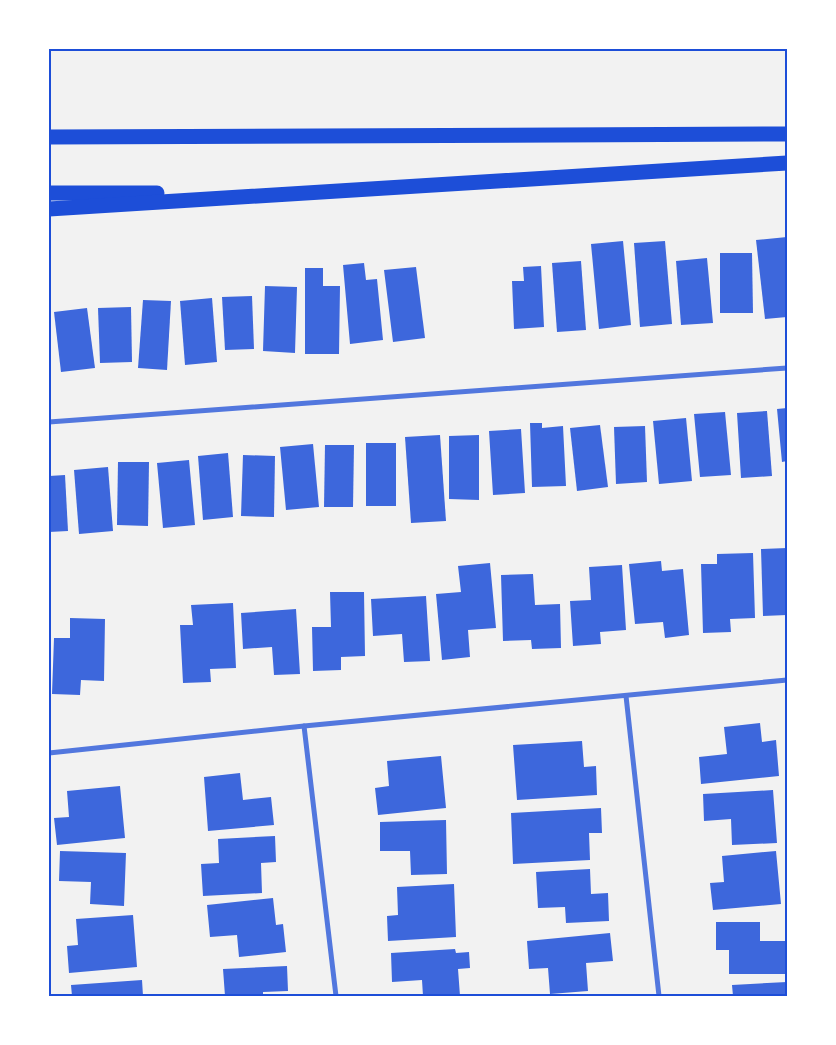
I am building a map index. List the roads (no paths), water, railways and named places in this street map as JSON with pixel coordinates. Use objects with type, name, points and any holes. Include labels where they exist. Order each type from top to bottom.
[{"type":"highway","points":[[49,137],[787,134]]},
{"type":"highway","points":[[49,209],[787,163]]},
{"type":"highway","points":[[49,193],[326,192]]},
{"type":"street","points":[[49,422],[787,368]]},
{"type":"street","points":[[49,753],[304,726],[787,680]]},
{"type":"street","points":[[626,696],[659,996]]},
{"type":"street","points":[[304,726],[336,996]]}]
